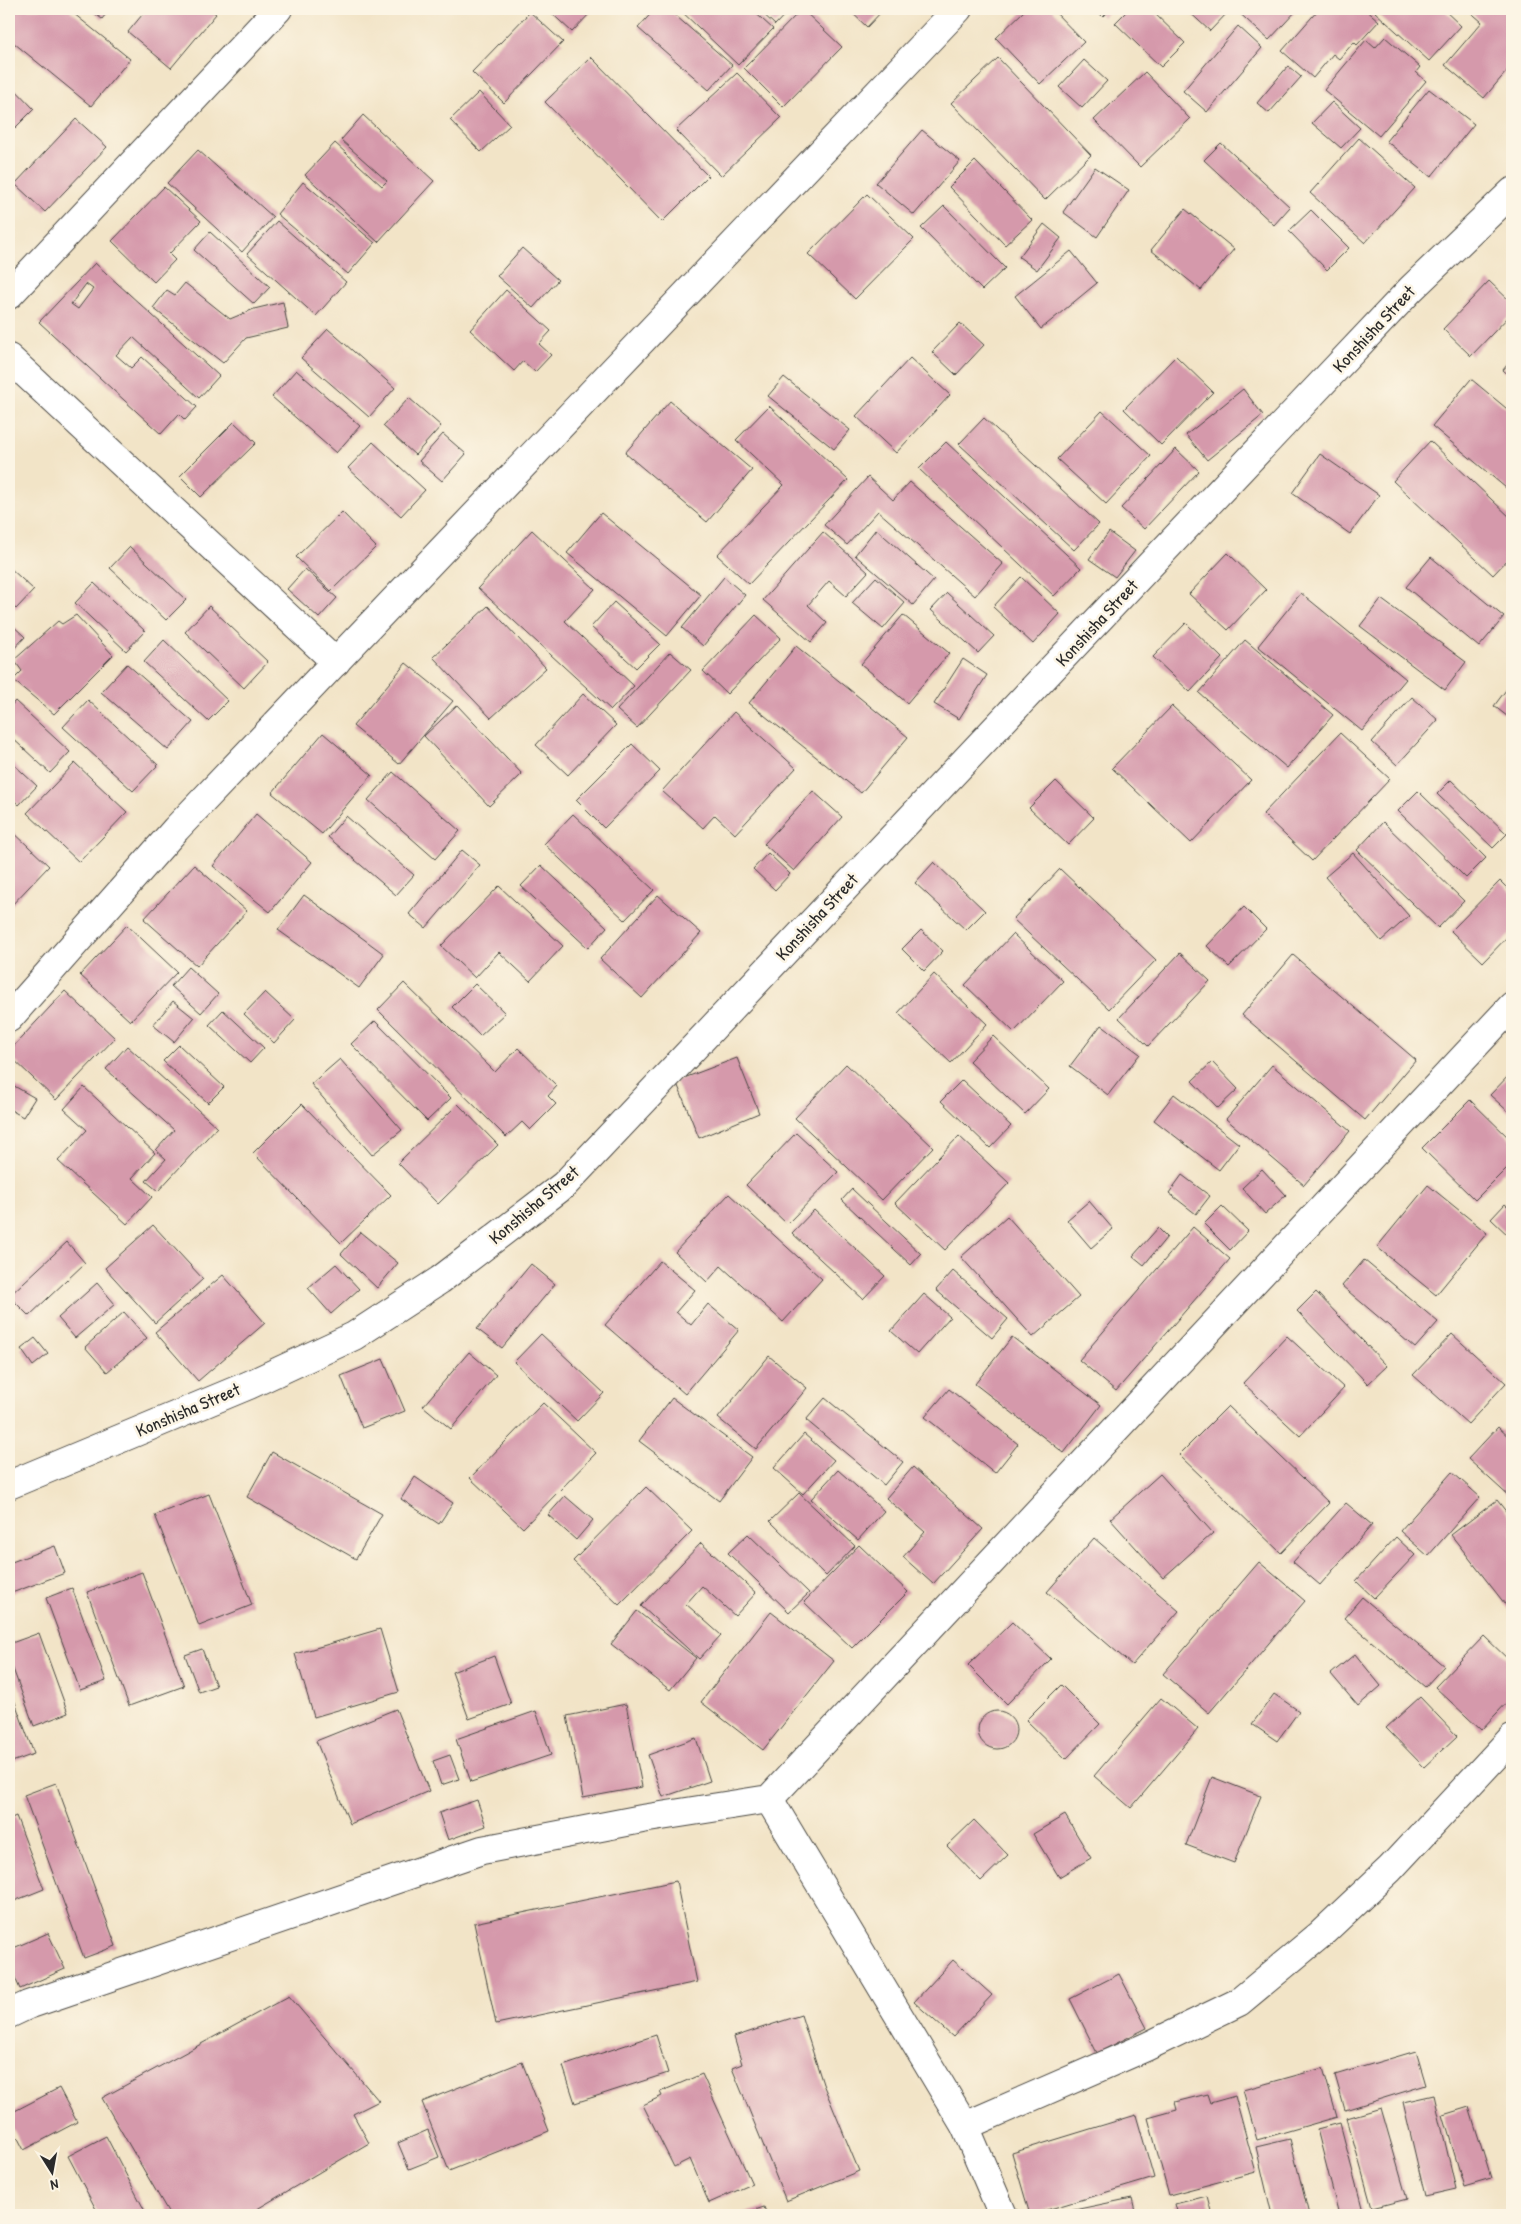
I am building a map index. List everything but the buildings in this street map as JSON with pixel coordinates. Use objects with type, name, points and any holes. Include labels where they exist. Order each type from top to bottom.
[{"type":"street","points":[[9,295],[278,9]]},
{"type":"street","points":[[9,1018],[176,829],[958,9]]},
{"type":"street","name":"Konshisha Street","points":[[9,1485],[249,1385],[354,1336],[440,1280],[564,1185],[1411,289],[1512,192]]},
{"type":"street","points":[[9,358],[336,662]]},
{"type":"street","points":[[9,2014],[28,2005],[482,1850],[642,1819],[769,1799],[1512,1006]]},
{"type":"street","points":[[964,2126],[1146,2047],[1239,2002],[1321,1934],[1390,1869],[1512,1738]]},
{"type":"street","points":[[769,1799],[964,2126],[1003,2215]]}]
